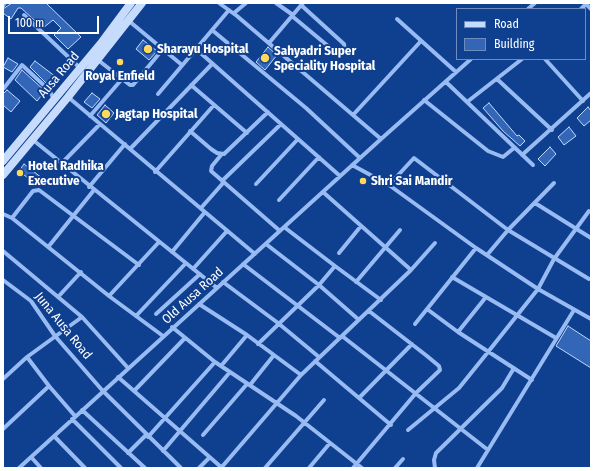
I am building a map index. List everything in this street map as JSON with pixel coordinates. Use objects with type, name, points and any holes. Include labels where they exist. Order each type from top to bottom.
[{"type":"main road","name":"Ausa Road","points":[[3,161],[80,68],[131,3]]},
{"type":"main road","points":[[3,175],[98,60],[142,3]]},
{"type":"street","points":[[220,3],[234,13],[381,139]]},
{"type":"street","points":[[234,13],[246,3]]},
{"type":"street","points":[[269,43],[292,16],[302,4],[344,44],[345,51],[340,53],[331,49],[292,16],[276,3]]},
{"type":"street","points":[[586,4],[591,8]]},
{"type":"street","points":[[158,94],[229,10]]},
{"type":"street","points":[[24,15],[80,68]]},
{"type":"street","points":[[397,19],[456,72]]},
{"type":"street","points":[[129,20],[182,65]]},
{"type":"street","points":[[212,30],[306,108],[360,158]]},
{"type":"street","points":[[353,115],[421,41]]},
{"type":"street","points":[[98,60],[130,85],[135,84],[163,49]]},
{"type":"street","points":[[196,50],[340,176]]},
{"type":"street","name":"Old Ausa Road","points":[[19,468],[74,418],[102,390],[200,304],[470,60]]},
{"type":"street","points":[[467,102],[521,60]]},
{"type":"street","points":[[546,60],[583,101]]},
{"type":"street","points":[[130,149],[212,64]]},
{"type":"street","points":[[3,87],[4,88],[22,65],[50,90],[54,99]]},
{"type":"street","points":[[90,116],[122,79]]},
{"type":"street","points":[[497,79],[552,130]]},
{"type":"street","points":[[446,82],[514,148],[533,164]]},
{"type":"street","points":[[191,85],[247,133]]},
{"type":"street","points":[[522,155],[552,130],[591,93]]},
{"type":"street","points":[[68,97],[125,144],[155,172],[201,208],[255,254]]},
{"type":"street","points":[[424,100],[488,151],[503,157],[514,148]]},
{"type":"street","points":[[155,172],[214,105]]},
{"type":"street","points":[[268,112],[227,152],[221,155],[211,168],[223,181],[280,231]]},
{"type":"street","points":[[61,164],[100,124]]},
{"type":"street","points":[[201,208],[223,181],[281,124]]},
{"type":"street","points":[[190,131],[211,150],[221,155]]},
{"type":"street","points":[[256,184],[298,139]]},
{"type":"street","points":[[32,140],[217,288]]},
{"type":"street","points":[[89,187],[125,144]]},
{"type":"street","points":[[279,200],[318,157]]},
{"type":"street","points":[[389,185],[414,158],[508,230],[589,279]]},
{"type":"street","points":[[352,165],[389,185],[476,248],[538,289],[591,319]]},
{"type":"street","points":[[487,255],[508,230],[554,183]]},
{"type":"street","points":[[12,218],[36,190],[43,192],[139,265]]},
{"type":"street","points":[[49,246],[94,190]]},
{"type":"street","points":[[323,192],[411,270]]},
{"type":"street","points":[[535,203],[591,238]]},
{"type":"street","points":[[408,430],[459,388],[538,289],[554,259],[590,211]]},
{"type":"street","points":[[172,252],[205,212]]},
{"type":"street","points":[[4,217],[12,218],[49,246],[109,296],[163,336]]},
{"type":"street","points":[[339,253],[361,226]]},
{"type":"street","points":[[284,227],[380,300]]},
{"type":"street","points":[[193,269],[227,230]]},
{"type":"street","points":[[356,282],[400,230]]},
{"type":"street","points":[[109,296],[159,242]]},
{"type":"street","points":[[118,377],[221,468],[301,374],[360,320],[411,270],[435,243]]},
{"type":"street","points":[[266,244],[319,285],[360,320]]},
{"type":"street","points":[[415,324],[476,248]]},
{"type":"street","points":[[3,252],[82,317],[128,368]]},
{"type":"street","points":[[136,316],[186,263]]},
{"type":"street","points":[[243,264],[297,306],[386,370],[488,450]]},
{"type":"street","points":[[258,344],[319,285],[335,266]]},
{"type":"street","points":[[58,297],[81,272]]},
{"type":"street","points":[[156,314],[200,274]]},
{"type":"street","points":[[452,277],[556,338]]},
{"type":"street","name":"Juna Ausa Road","points":[[3,280],[31,301],[55,336],[102,390],[181,468]]},
{"type":"street","points":[[223,282],[278,323],[319,357]]},
{"type":"street","points":[[458,332],[486,297]]},
{"type":"street","points":[[200,304],[247,335],[301,374]]},
{"type":"street","points":[[427,309],[458,332],[532,380]]},
{"type":"street","points":[[477,468],[574,310]]},
{"type":"street","points":[[353,468],[391,425],[416,393],[437,374],[440,368],[369,311]]},
{"type":"street","points":[[3,379],[27,357],[82,317]]},
{"type":"street","points":[[172,327],[215,362],[304,423],[362,468]]},
{"type":"street","points":[[221,366],[247,335]]},
{"type":"street","points":[[134,391],[185,338]]},
{"type":"street","points":[[358,398],[412,344]]},
{"type":"street","points":[[203,435],[274,355]]},
{"type":"street","points":[[27,357],[74,418],[121,468]]},
{"type":"street","points":[[315,361],[391,425]]},
{"type":"street","points":[[128,453],[164,419],[215,362]]},
{"type":"street","points":[[435,468],[434,456],[460,428],[502,388],[514,368]]},
{"type":"street","points":[[163,451],[230,372]]},
{"type":"street","points":[[3,428],[49,386]]},
{"type":"street","points":[[265,468],[324,400]]},
{"type":"street","points":[[82,410],[145,468]]},
{"type":"street","points":[[54,436],[85,468]]},
{"type":"street","points":[[309,468],[330,443]]},
{"type":"street","points":[[31,457],[41,468]]},
{"type":"street","points":[[199,468],[209,458]]},
{"type":"street","points":[[395,468],[403,459]]},
{"type":"building","points":[[12,3],[46,3],[81,37],[68,49],[54,35],[61,28],[53,20],[43,28],[21,8],[18,8],[11,19],[3,13],[3,9]]},
{"type":"building","points":[[143,40],[157,51],[149,60],[136,49]]},
{"type":"building","points":[[268,47],[277,55],[265,70],[256,62]]},
{"type":"building","points":[[8,58],[18,64],[12,72],[3,67]]},
{"type":"building","points":[[35,61],[56,77],[49,86],[30,67]]},
{"type":"building","points":[[22,70],[45,91],[37,101],[15,80]]},
{"type":"building","points":[[7,90],[20,101],[11,112],[3,105],[3,94]]},
{"type":"building","points":[[92,93],[100,99],[92,108],[84,102]]},
{"type":"building","points":[[489,103],[517,136],[519,135],[525,141],[520,146],[503,131],[483,108]]},
{"type":"building","points":[[105,105],[114,113],[106,123],[97,115]]},
{"type":"building","points":[[588,107],[591,111],[591,120],[584,126],[577,118]]},
{"type":"building","points":[[569,127],[576,136],[564,145],[558,137]]},
{"type":"building","points":[[550,147],[556,154],[545,166],[538,159]]},
{"type":"building","points":[[24,164],[42,178],[37,185],[19,171]]},
{"type":"building","points":[[568,326],[591,341],[591,368],[556,346]]},
{"type":"place","name":"Sharayu Hospital","points":[[148,49]]},
{"type":"place","name":"Sahyadri Super Speciality Hospital","points":[[265,58]]},
{"type":"place","name":"Royal Enfield","points":[[120,62]]},
{"type":"place","name":"Jagtap Hospital","points":[[106,114]]},
{"type":"place","name":"Hotel Radhika Executive","points":[[20,173]]},
{"type":"place","name":"Shri Sai Mandir","points":[[363,181]]}]
